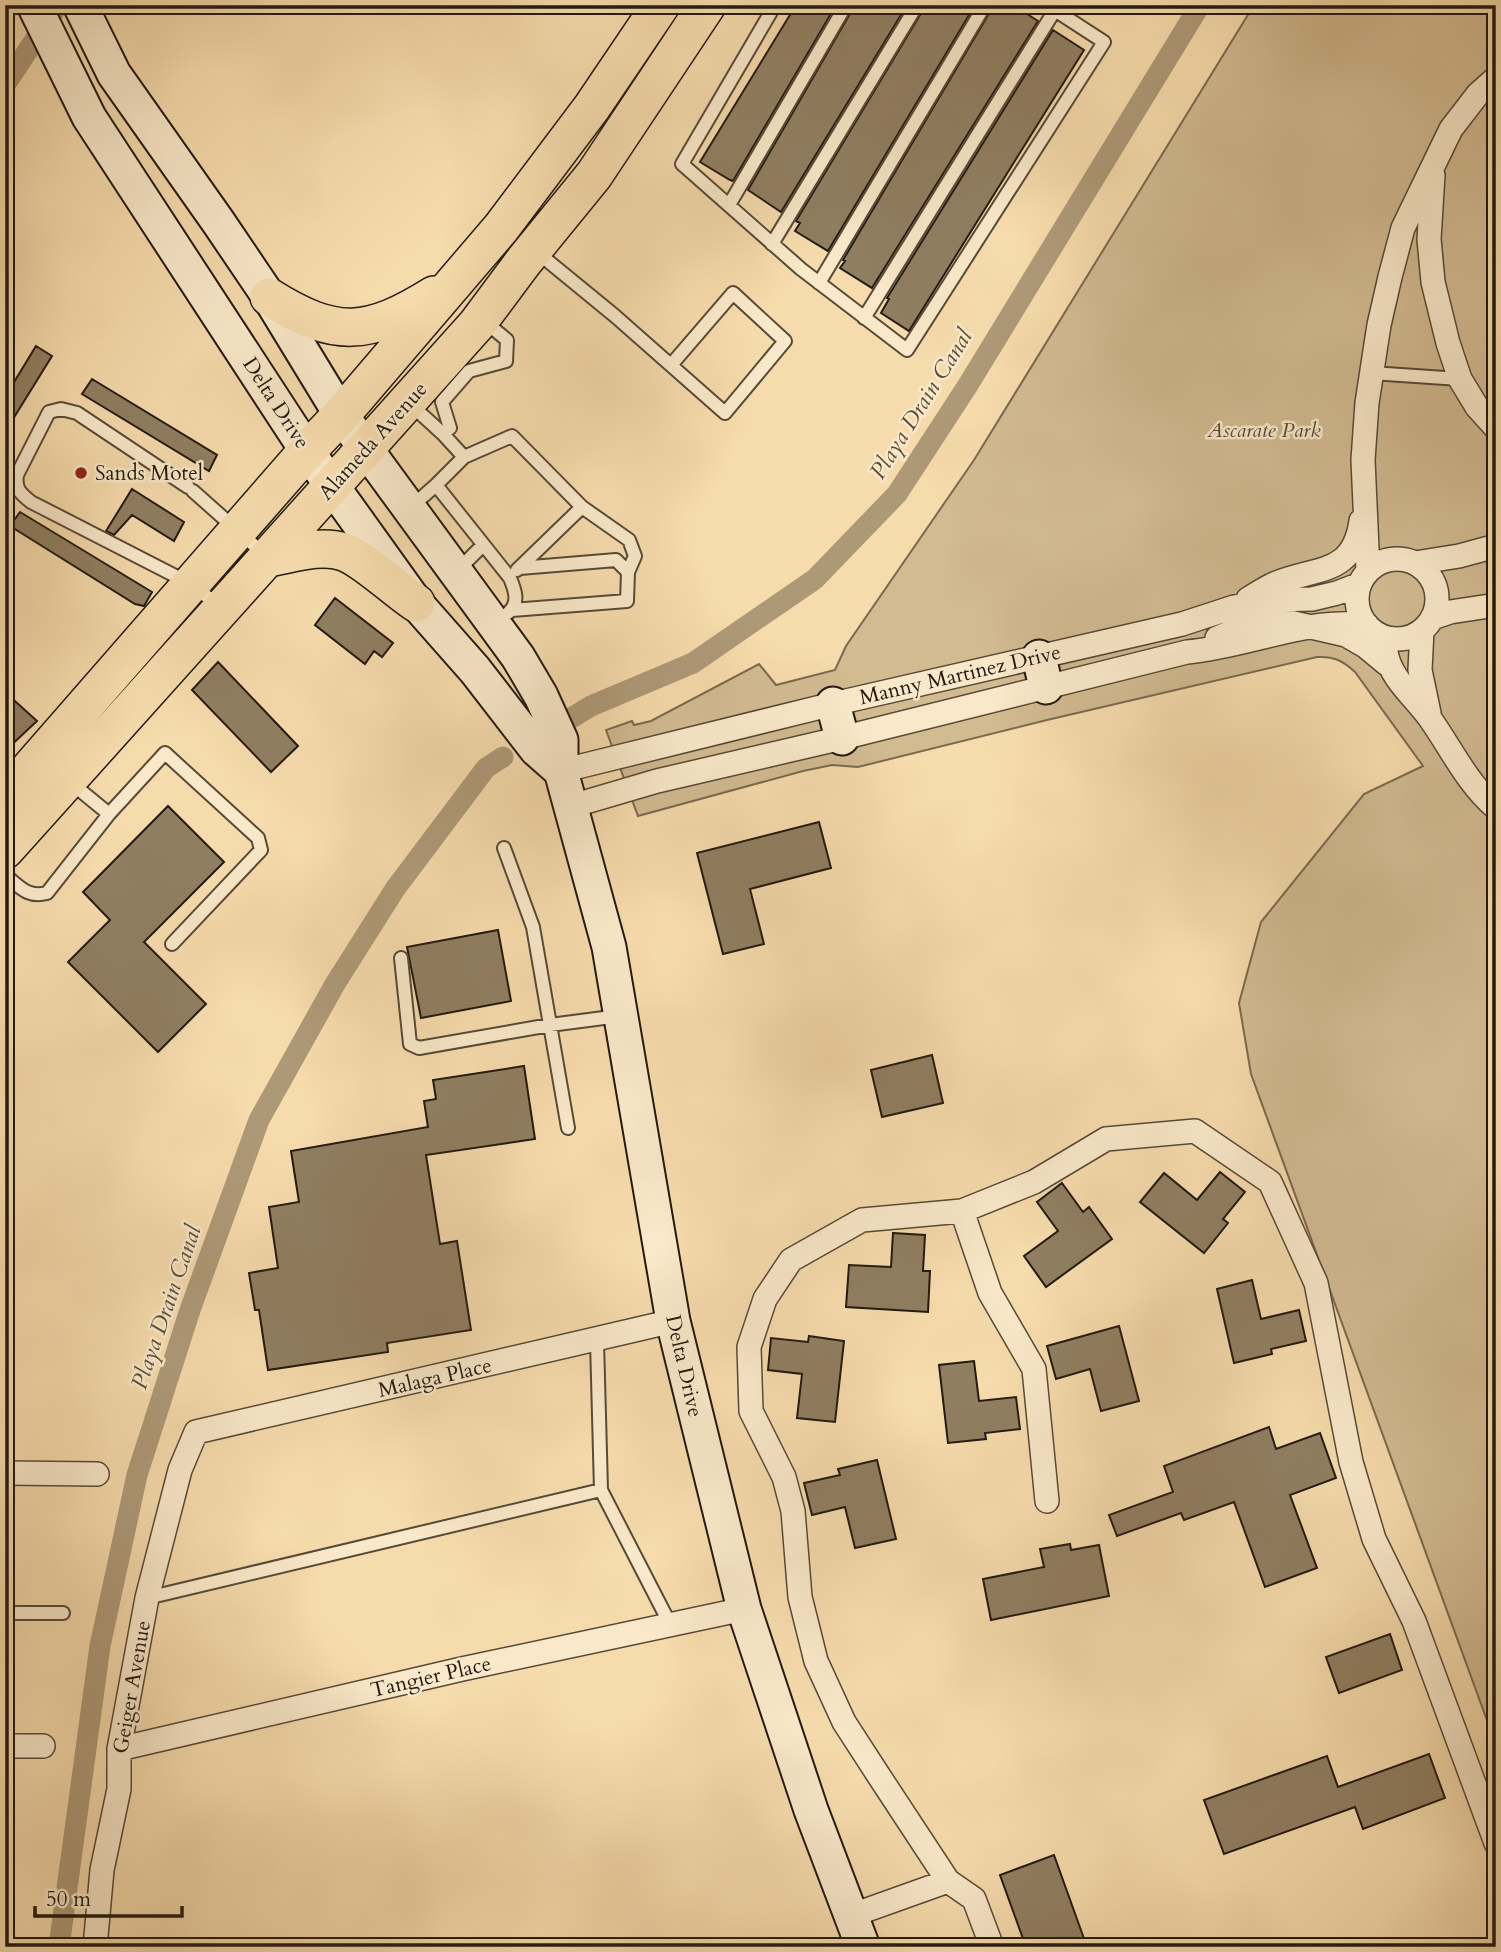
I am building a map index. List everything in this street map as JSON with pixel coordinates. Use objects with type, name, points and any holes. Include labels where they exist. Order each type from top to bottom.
[{"type":"main road","name":"Delta Drive","points":[[34,5],[89,117],[307,451],[415,603],[536,749],[561,771]]},
{"type":"main road","name":"Delta Drive","points":[[80,5],[114,74],[269,297],[341,415],[456,572],[502,622],[561,740],[561,771],[609,947],[673,1321],[744,1609],[811,1811],[863,1947]]},
{"type":"main road","name":"Alameda Avenue","points":[[5,797],[55,768],[222,609],[481,318],[519,237],[592,107],[662,5]]},
{"type":"main road","name":"Alameda Avenue","points":[[5,850],[55,768],[191,584],[455,281],[519,237],[594,175],[707,5]]},
{"type":"main road","points":[[269,297],[294,313],[321,324],[359,328],[378,324],[410,310],[455,281]]},
{"type":"main road","points":[[268,558],[315,549],[344,552],[415,603]]},
{"type":"main road","points":[[463,658],[502,622]]},
{"type":"main road","points":[[833,704],[842,738]]},
{"type":"street","points":[[1388,665],[1374,630],[1358,606],[1364,578],[1363,460],[1367,403],[1379,325],[1403,228],[1451,129],[1478,94],[1496,78]]},
{"type":"street","points":[[1434,165],[1429,239],[1433,282],[1460,379],[1477,407],[1496,428]]},
{"type":"street","points":[[1234,607],[1273,584],[1329,569],[1345,559],[1357,537],[1364,497]]},
{"type":"street","points":[[1415,563],[1459,556],[1496,546]]},
{"type":"street","points":[[1364,578],[1378,563],[1403,559],[1426,571],[1433,581],[1437,593],[1436,606],[1427,624],[1420,670],[1430,719]]},
{"type":"street","name":"Manny Martinez Drive","points":[[572,806],[657,780],[842,738],[1234,607],[1274,600],[1312,599],[1337,593],[1364,578]]},
{"type":"street","points":[[1374,630],[1402,638],[1427,624],[1474,607],[1496,605]]},
{"type":"street","name":"Manny Martinez Drive","points":[[561,771],[833,704],[1208,650],[1313,627],[1349,623],[1374,630]]},
{"type":"street","points":[[1313,627],[1346,635],[1388,665],[1430,719],[1460,767],[1496,808]]},
{"type":"street","points":[[992,1947],[974,1899],[948,1881],[844,1722],[816,1661],[800,1597],[793,1510],[785,1477],[751,1411],[749,1347],[765,1299],[791,1260],[862,1220],[962,1211],[1034,1182],[1106,1139],[1195,1131],[1270,1182],[1316,1283],[1351,1462],[1374,1539],[1414,1621],[1496,1843]]},
{"type":"street","points":[[962,1211],[990,1293],[1034,1369],[1047,1501]]},
{"type":"street","name":"Malaga Place","points":[[197,1432],[673,1321]]},
{"type":"street","name":"Geiger Avenue","points":[[94,1947],[102,1870],[118,1789],[119,1749],[147,1598],[180,1470],[197,1432]]},
{"type":"street","points":[[5,1473],[97,1474]]},
{"type":"street","name":"Tangier Place","points":[[119,1749],[744,1609]]},
{"type":"street","points":[[5,1746],[43,1746]]},
{"type":"street","points":[[850,1916],[948,1881]]},
{"type":"lane","points":[[775,5],[682,164],[772,244],[819,283],[864,318],[907,351],[1104,42],[1051,8],[864,318]]},
{"type":"lane","points":[[729,205],[846,5]]},
{"type":"lane","points":[[772,244],[917,5]]},
{"type":"lane","points":[[819,283],[985,5]]},
{"type":"lane","points":[[519,237],[725,413],[785,341],[733,293],[671,365]]},
{"type":"lane","points":[[481,318],[507,340],[506,375]]},
{"type":"lane","points":[[446,431],[442,402],[469,371],[506,361]]},
{"type":"lane","points":[[1371,373],[1460,379]]},
{"type":"lane","points":[[408,402],[446,431],[464,457]]},
{"type":"lane","points":[[222,609],[191,584],[31,502],[19,492],[16,485],[17,475],[49,412],[61,409],[77,413],[190,489],[268,558]]},
{"type":"lane","points":[[446,431],[462,419]]},
{"type":"lane","points":[[409,509],[464,457],[511,432],[582,507],[629,540],[635,556],[628,572],[627,601],[502,622]]},
{"type":"lane","points":[[436,485],[510,578],[516,594],[502,622]]},
{"type":"lane","points":[[510,578],[582,507]]},
{"type":"lane","points":[[456,572],[483,545]]},
{"type":"lane","points":[[520,568],[616,560],[628,572]]},
{"type":"lane","points":[[5,875],[25,892],[36,895],[47,893],[109,814],[164,753],[258,838],[261,850],[172,944]]},
{"type":"lane","points":[[55,768],[109,814]]},
{"type":"lane","points":[[504,848],[533,927],[568,1128]]},
{"type":"lane","points":[[401,958],[410,1044],[419,1048],[550,1025],[620,1016]]},
{"type":"lane","points":[[597,1340],[601,1490],[670,1624]]},
{"type":"lane","points":[[147,1598],[601,1490]]},
{"type":"lane","points":[[5,1613],[63,1613]]},
{"type":"green space","name":"Ascarate Park","points":[[1254,5],[1496,5],[1496,1745],[1251,1074],[1239,1003],[1261,922],[1364,794],[1423,766],[1355,672],[1338,660],[1317,657],[858,767],[832,765],[803,771],[638,816],[606,730],[632,721],[634,725],[651,721],[759,664],[776,685],[835,670],[846,646],[974,460]]},
{"type":"building","points":[[796,5],[836,5],[733,181],[730,180],[700,162]]},
{"type":"building","points":[[855,5],[907,5],[781,212],[748,190]]},
{"type":"building","points":[[926,5],[975,5],[828,251],[795,231],[800,223],[796,221]]},
{"type":"building","points":[[994,5],[1013,5],[1038,21],[872,288],[840,268],[845,261],[843,260]]},
{"type":"building","points":[[1053,30],[1084,50],[909,331],[881,313],[889,299],[887,298]]},
{"type":"building","points":[[36,346],[52,356],[5,432],[5,397]]},
{"type":"building","points":[[92,379],[217,455],[209,471],[82,394]]},
{"type":"building","points":[[132,489],[184,522],[174,541],[132,515],[114,535],[106,531]]},
{"type":"building","points":[[20,512],[152,592],[144,606],[135,604],[10,526]]},
{"type":"building","points":[[335,598],[393,643],[382,657],[374,651],[365,664],[315,625]]},
{"type":"building","points":[[218,662],[298,746],[271,772],[192,690]]},
{"type":"building","points":[[5,692],[37,721],[5,751]]},
{"type":"building","points":[[168,806],[224,862],[144,942],[206,1004],[158,1052],[68,962],[110,920],[83,892]]},
{"type":"building","points":[[819,822],[831,868],[750,889],[764,944],[723,954],[697,853]]},
{"type":"building","points":[[498,930],[511,1001],[421,1018],[407,947]]},
{"type":"building","points":[[932,1055],[943,1103],[882,1117],[871,1070]]},
{"type":"building","points":[[524,1066],[535,1139],[426,1155],[440,1244],[457,1241],[471,1330],[387,1343],[388,1352],[268,1370],[259,1310],[255,1310],[249,1273],[278,1268],[269,1207],[299,1202],[291,1151],[428,1127],[424,1101],[436,1099],[433,1080]]},
{"type":"building","points":[[1220,1172],[1245,1192],[1223,1219],[1228,1223],[1204,1253],[1140,1202],[1164,1173],[1197,1200]]},
{"type":"building","points":[[1062,1183],[1083,1212],[1089,1207],[1112,1239],[1046,1287],[1024,1256],[1058,1231],[1037,1202]]},
{"type":"building","points":[[893,1233],[925,1235],[923,1271],[930,1271],[928,1312],[846,1307],[849,1265],[891,1267]]},
{"type":"building","points":[[1252,1280],[1261,1319],[1299,1310],[1306,1341],[1271,1349],[1272,1354],[1234,1363],[1217,1289]]},
{"type":"building","points":[[1119,1326],[1139,1401],[1101,1411],[1090,1369],[1056,1379],[1047,1346]]},
{"type":"building","points":[[809,1336],[844,1341],[835,1422],[797,1418],[802,1374],[768,1370],[771,1338],[808,1342]]},
{"type":"building","points":[[974,1361],[979,1401],[1016,1397],[1020,1429],[985,1433],[986,1439],[948,1443],[939,1365]]},
{"type":"building","points":[[1269,1427],[1276,1449],[1320,1433],[1336,1478],[1290,1495],[1317,1568],[1265,1587],[1234,1502],[1184,1520],[1181,1513],[1117,1536],[1109,1515],[1173,1492],[1164,1466]]},
{"type":"building","points":[[877,1460],[896,1539],[855,1548],[845,1507],[812,1515],[804,1483],[840,1475],[838,1469]]},
{"type":"building","points":[[1070,1544],[1071,1550],[1099,1545],[1109,1596],[991,1620],[983,1579],[1044,1567],[1040,1549]]},
{"type":"building","points":[[1390,1634],[1402,1670],[1339,1693],[1326,1657]]},
{"type":"building","points":[[1429,1754],[1445,1798],[1363,1829],[1355,1807],[1224,1854],[1204,1800],[1327,1756],[1338,1787]]},
{"type":"building","points":[[1054,1855],[1087,1947],[1026,1947],[1000,1875]]},
{"type":"waterway","points":[[5,85],[58,5]]},
{"type":"waterway","name":"Playa Drain Canal","points":[[573,717],[591,706],[693,663],[815,579],[897,494],[968,385],[1200,5]]},
{"type":"waterway","name":"Playa Drain Canal","points":[[59,1947],[100,1646],[137,1475],[190,1310],[259,1120],[335,984],[395,889],[486,768],[503,757]]},
{"type":"place","name":"Sands Motel","points":[[81,473]]}]
